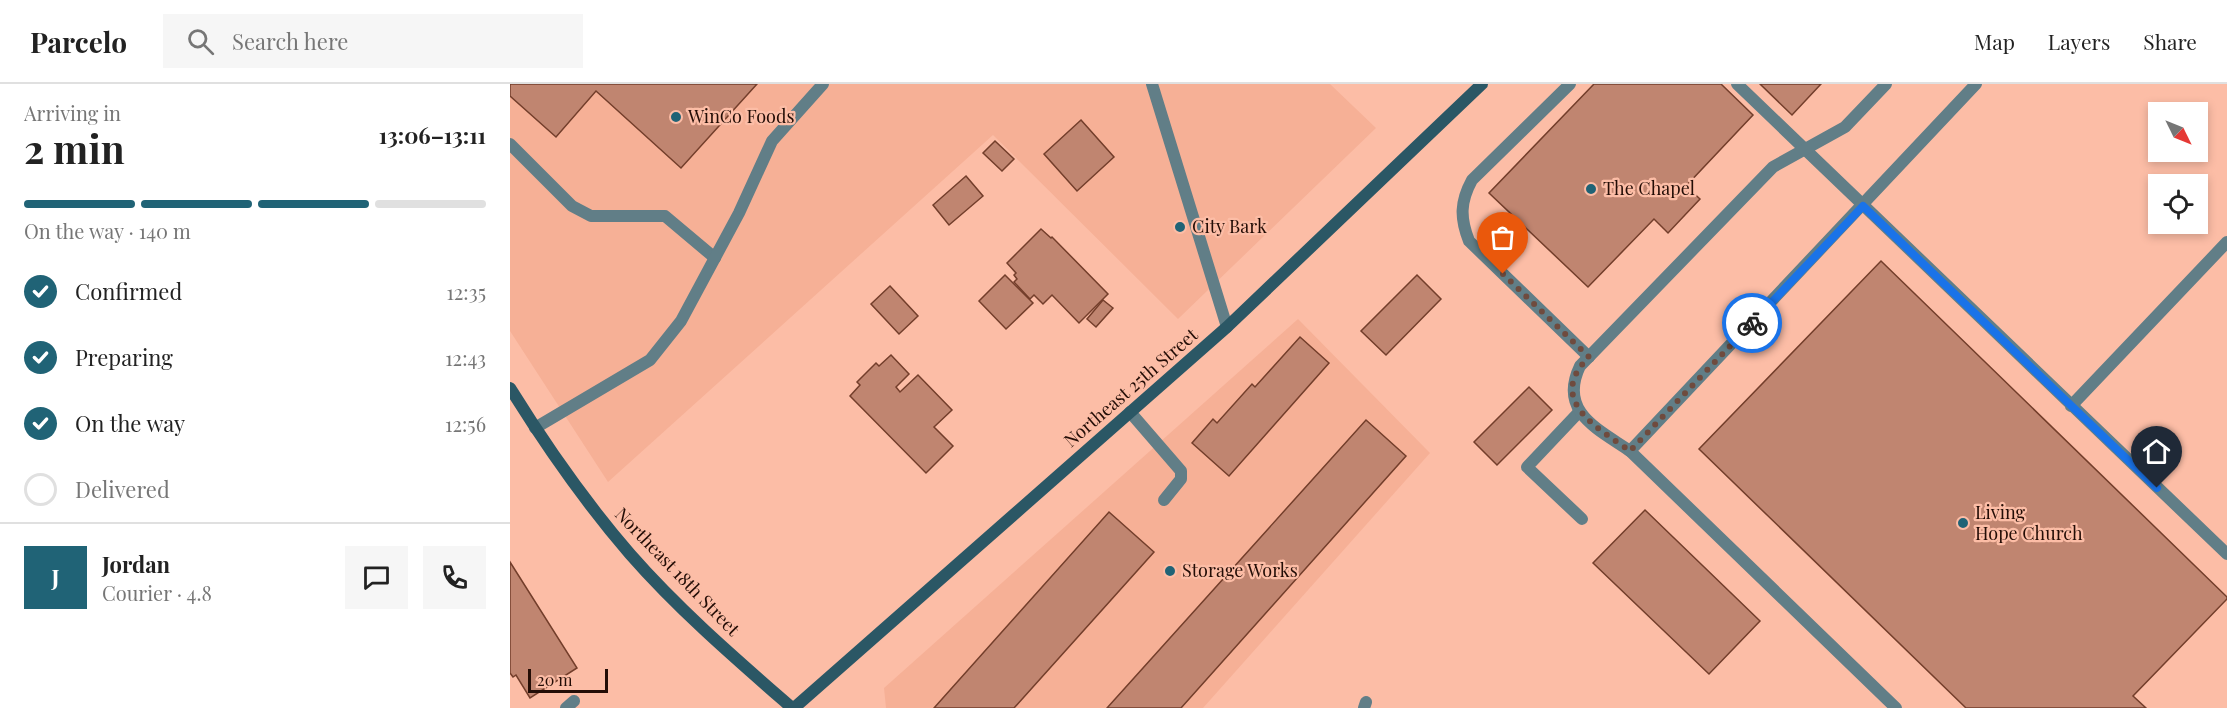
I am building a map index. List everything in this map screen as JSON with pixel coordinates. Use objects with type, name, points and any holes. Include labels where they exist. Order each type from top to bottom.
[{"type":"main road","name":"Northeast 25th Street","points":[[793,708],[1227,327],[1482,84]]},
{"type":"main road","name":"Northeast 18th Street","points":[[510,388],[579,491],[631,555],[704,631],[793,708]]},
{"type":"lane","points":[[535,428],[650,360],[681,321],[739,213],[771,141],[823,84]]},
{"type":"lane","points":[[1152,84],[1227,327]]},
{"type":"lane","points":[[1570,84],[1472,180],[1464,194],[1461,210],[1463,226],[1469,241],[1589,357]]},
{"type":"lane","points":[[1737,84],[2227,554]]},
{"type":"lane","points":[[1886,84],[1845,127],[1773,167],[1580,366],[1573,389],[1574,401],[1579,412],[1587,421],[1630,451],[1896,708]]},
{"type":"lane","points":[[1630,451],[1976,84]]},
{"type":"lane","points":[[510,144],[572,206],[591,216],[665,216],[715,258]]},
{"type":"lane","points":[[2071,406],[2227,242]]},
{"type":"lane","points":[[1130,412],[1180,471],[1181,479],[1164,500]]},
{"type":"lane","points":[[1579,412],[1527,467],[1582,519]]},
{"type":"shaded area","points":[[510,84],[1330,84],[1376,128],[1178,319],[993,135],[608,482],[510,331]]},
{"type":"shaded area","name":"Storage Works","points":[[1298,319],[1430,453],[1203,708],[886,708],[884,688]]},
{"type":"building","name":"WinCo Foods","points":[[510,84],[757,84],[681,168],[596,91],[556,137],[510,96]]},
{"type":"building","name":"The Chapel","points":[[1594,84],[1721,84],[1753,115],[1686,186],[1700,199],[1668,233],[1654,219],[1588,287],[1489,193]]},
{"type":"building","points":[[1760,84],[1821,84],[1792,115]]},
{"type":"building","points":[[1081,120],[1114,157],[1077,191],[1044,154]]},
{"type":"building","points":[[995,141],[1014,159],[1002,171],[983,153]]},
{"type":"building","points":[[966,176],[983,196],[949,225],[933,205]]},
{"type":"building","points":[[1041,229],[1052,237],[1108,294],[1079,323],[1052,295],[1043,304],[1034,295],[1030,299],[1014,282],[1017,279],[1014,275],[1016,273],[1007,263]]},
{"type":"building","name":"Living Hope Church","points":[[1881,261],[2227,597],[2133,696],[2146,708],[1966,708],[1699,449]]},
{"type":"building","points":[[1005,275],[1033,303],[1006,329],[979,301]]},
{"type":"building","points":[[1417,275],[1441,299],[1386,355],[1361,331]]},
{"type":"building","points":[[890,286],[918,316],[899,334],[871,304]]},
{"type":"building","points":[[1103,300],[1113,308],[1096,327],[1087,319]]},
{"type":"building","points":[[1300,337],[1329,363],[1229,476],[1192,443],[1213,419],[1217,423],[1252,384],[1255,387]]},
{"type":"building","points":[[891,355],[909,374],[896,387],[900,392],[918,375],[952,410],[934,427],[953,446],[926,473],[850,396],[860,385],[857,382],[876,363],[879,366]]},
{"type":"building","points":[[1529,387],[1552,410],[1497,465],[1474,442]]},
{"type":"building","points":[[1366,420],[1406,456],[1181,708],[1107,708]]},
{"type":"building","points":[[1645,510],[1760,621],[1709,674],[1593,563]]},
{"type":"building","points":[[1109,512],[1154,552],[1014,708],[934,708]]},
{"type":"building","points":[[510,562],[577,668],[530,698],[516,675],[513,677],[510,673]]},
{"type":"way so far","points":[[1503,274],[1589,357],[1580,366],[1575,377],[1574,401],[1579,412],[1587,421],[1630,451],[1752,323]]},
{"type":"place","name":"WinCo Foods","points":[[676,117]]},
{"type":"place","name":"The Chapel","points":[[1591,189]]},
{"type":"place","name":"City Bark","points":[[1180,227]]},
{"type":"place","name":"Living Hope Church","points":[[1963,523]]},
{"type":"place","name":"Storage Works","points":[[1170,571]]},
{"type":"route","points":[[1752,323],[1863,206],[2157,488]]}]
